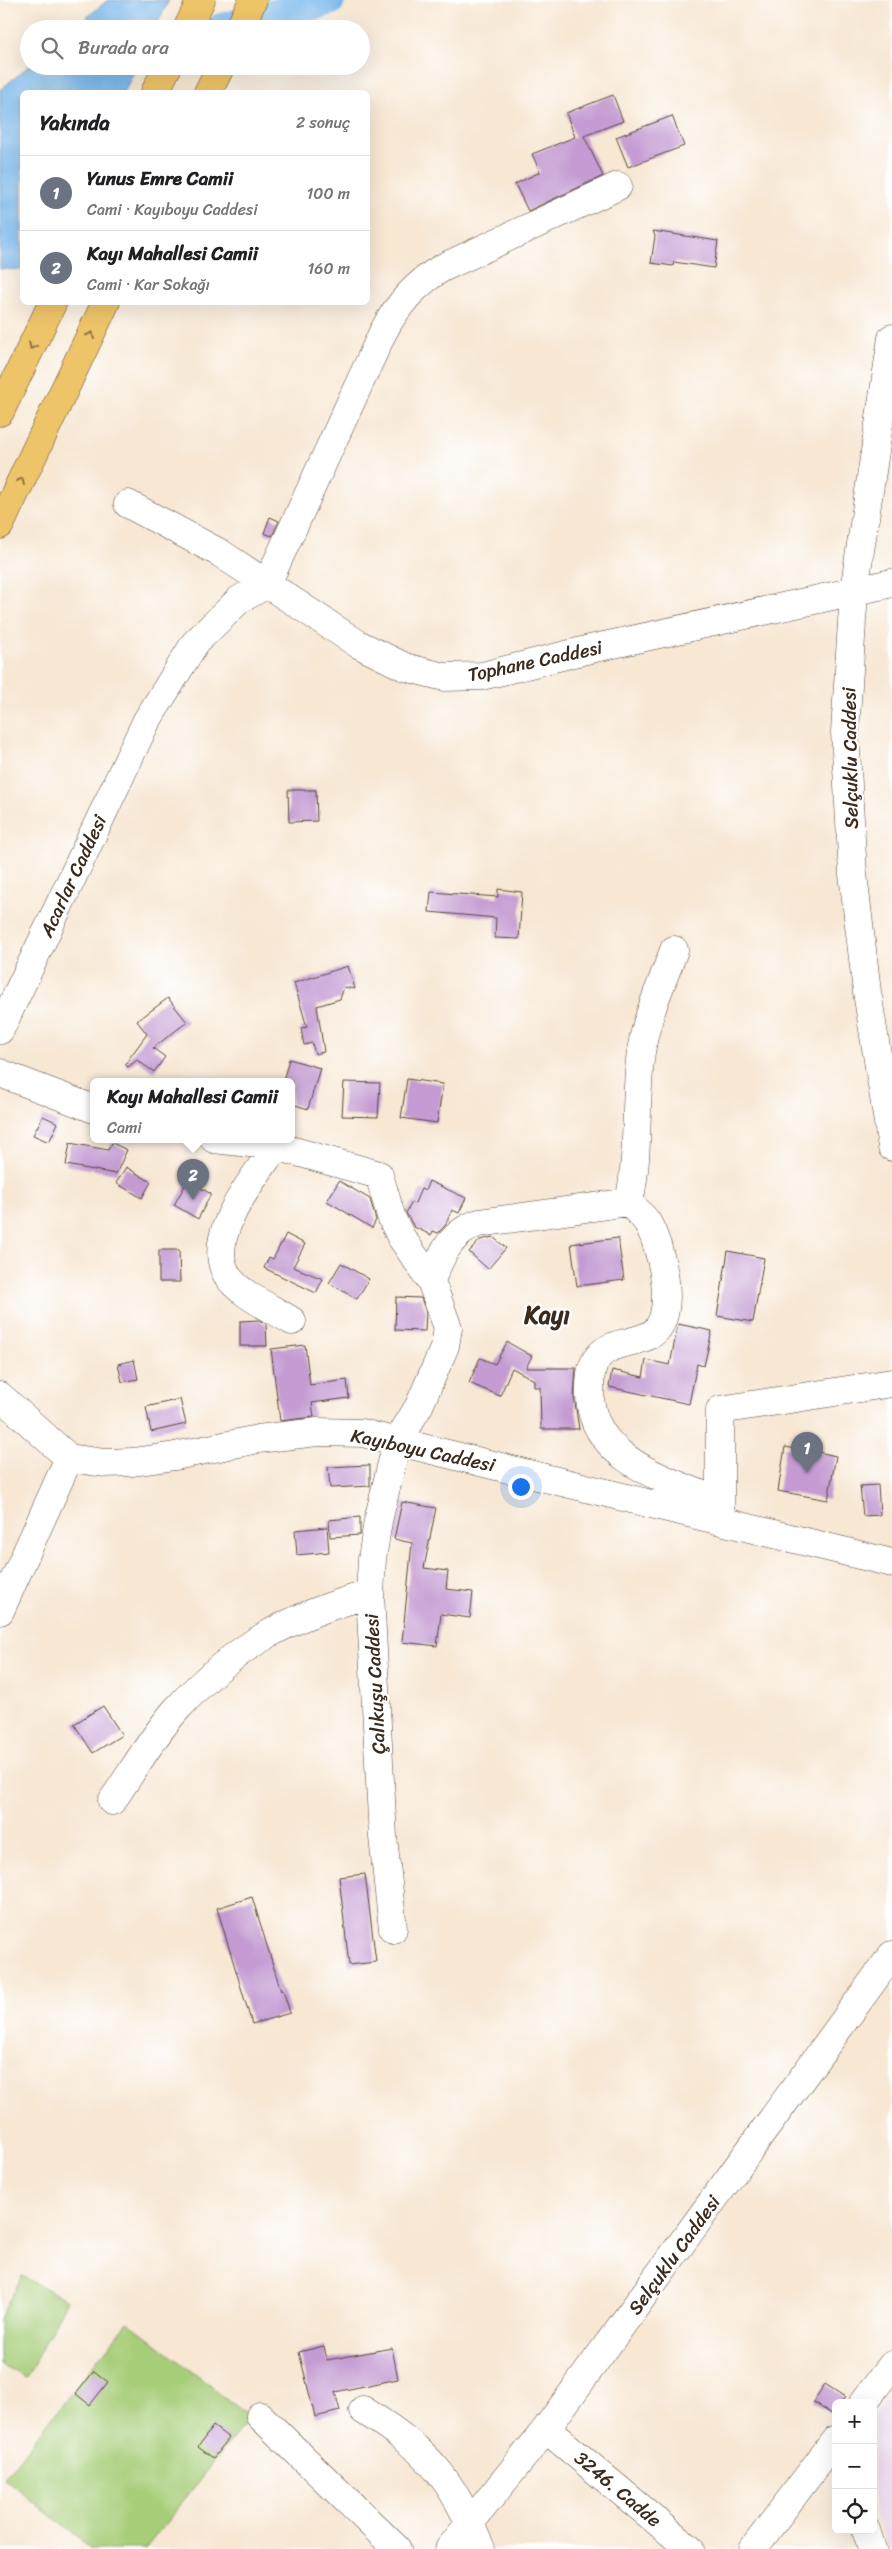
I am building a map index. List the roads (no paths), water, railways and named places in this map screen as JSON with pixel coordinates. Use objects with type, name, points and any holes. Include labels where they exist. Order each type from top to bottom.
[{"type":"highway","points":[[191,20],[201,0]]},
{"type":"highway","points":[[243,20],[253,0]]},
{"type":"highway","points":[[157,90],[164,75]]},
{"type":"highway","points":[[209,90],[216,75]]},
{"type":"highway","points":[[0,412],[52,305]]},
{"type":"highway","points":[[0,525],[105,305]]},
{"type":"street","points":[[267,584],[383,332],[390,318],[408,294],[442,268],[618,186]]},
{"type":"street","name":"Selçuklu Caddesi","points":[[892,338],[884,453],[854,592],[845,732],[853,874],[867,992],[892,1147]]},
{"type":"street","name":"Tophane Caddesi","points":[[128,504],[220,554],[358,644],[405,667],[444,677],[482,676],[586,650],[892,583]]},
{"type":"street","name":"Acarlar Caddesi","points":[[0,1030],[146,722],[195,643],[239,600],[267,584]]},
{"type":"street","points":[[674,950],[647,1024],[641,1052],[634,1180],[630,1202],[647,1223],[664,1275],[667,1300],[664,1318],[651,1335],[611,1347],[599,1356],[591,1369],[591,1409],[601,1435],[617,1452],[720,1511],[720,1410],[892,1383]]},
{"type":"street","points":[[0,1073],[90,1108]]},
{"type":"street","points":[[249,1143],[276,1146],[231,1215],[222,1241],[221,1257],[227,1276],[239,1288],[292,1321]]},
{"type":"street","name":"Çalıkuşu Caddesi","points":[[276,1146],[378,1175],[392,1219],[401,1237],[431,1281],[448,1328],[445,1346],[419,1406],[397,1442],[378,1521],[372,1559],[370,1594],[383,1837],[393,1929]]},
{"type":"street","points":[[431,1281],[444,1250],[466,1227],[479,1223],[630,1202]]},
{"type":"street","points":[[0,1396],[69,1458],[0,1611]]},
{"type":"street","name":"Kayıboyu Caddesi","points":[[69,1458],[105,1463],[133,1462],[258,1439],[317,1432],[362,1433],[720,1511],[892,1563]]},
{"type":"street","points":[[112,1801],[176,1711],[227,1660],[252,1642],[308,1614],[370,1594]]},
{"type":"street","name":"Selçuklu Caddesi","points":[[449,2549],[546,2429],[892,1955]]},
{"type":"street","points":[[866,2399],[892,2365]]},
{"type":"street","points":[[363,2410],[403,2436],[441,2471],[454,2490],[481,2549]]},
{"type":"street","points":[[260,2416],[397,2549]]},
{"type":"street","name":"3246. Cadde","points":[[546,2429],[690,2549]]},
{"type":"street","points":[[753,2549],[833,2444]]},
{"type":"street","points":[[867,2534],[872,2549]]},
{"type":"water","points":[[108,0],[169,0],[159,20],[84,20]]},
{"type":"water","points":[[20,73],[20,75],[132,75],[125,90],[20,90],[20,270],[0,269],[0,90]]},
{"type":"waterway","points":[[255,20],[329,0]]},
{"type":"place","name":"Kayı Mahallesi Camii","points":[[193,1200]]},
{"type":"place","name":"Yunus Emre Camii","points":[[807,1473]]},
{"type":"district","name":"Kayı","points":[[547,1315]]}]
